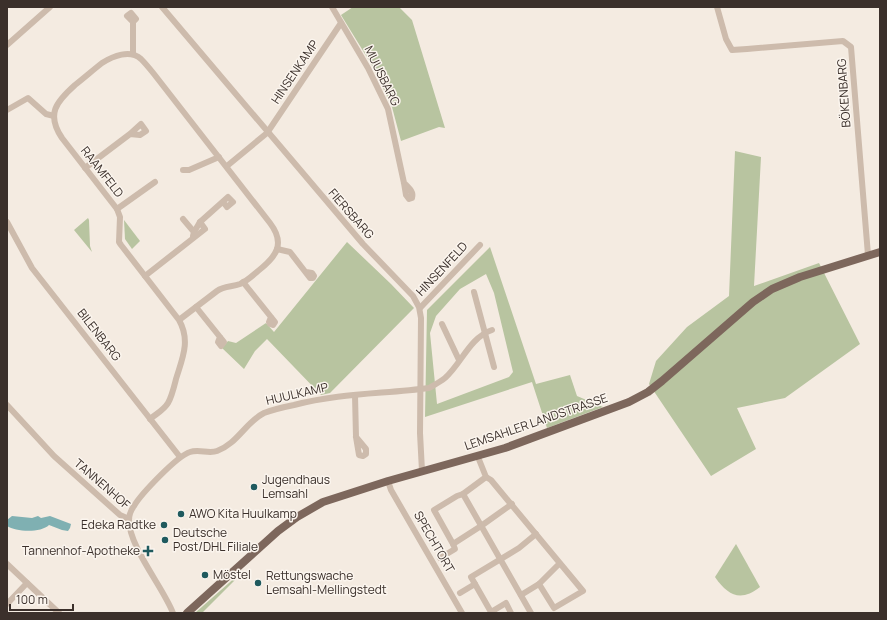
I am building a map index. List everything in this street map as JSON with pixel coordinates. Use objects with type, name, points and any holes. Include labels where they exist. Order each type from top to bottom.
[{"type":"main road","name":"LEMSAHLER LANDSTRASSE","points":[[187,613],[278,531],[313,507],[335,497],[478,457],[526,441],[639,397],[662,381],[753,302],[772,289],[800,277],[880,252]]},
{"type":"street","points":[[7,44],[50,7]]},
{"type":"street","name":"FIERSBARG","points":[[162,7],[267,133],[363,244],[409,291],[420,308]]},
{"type":"street","name":"MUUSBARG","points":[[332,7],[368,68],[388,109],[404,183]]},
{"type":"street","name":"BÖKENBARG","points":[[717,7],[726,39],[732,50],[747,50],[843,41],[851,47],[868,255]]},
{"type":"street","points":[[132,54],[133,22]]},
{"type":"street","name":"HINSENKAMP","points":[[227,166],[267,133],[341,23]]},
{"type":"street","points":[[7,110],[28,98],[46,114],[54,116],[55,107],[64,95],[109,58],[123,54],[132,54],[140,58],[154,74],[275,229],[278,238],[277,249],[270,261],[244,282],[220,289],[179,320]]},
{"type":"street","name":"RAAMFELD","points":[[54,116],[58,132],[117,209],[120,216],[119,242],[179,320],[185,334],[185,353],[169,401],[150,419]]},
{"type":"street","points":[[85,168],[130,134]]},
{"type":"street","points":[[183,170],[189,170],[219,157]]},
{"type":"street","points":[[117,209],[155,182]]},
{"type":"street","points":[[144,276],[193,235],[205,229],[200,222],[223,202]]},
{"type":"street","points":[[183,219],[193,235]]},
{"type":"street","name":"BILENBARG","points":[[7,222],[32,268],[180,457]]},
{"type":"street","name":"HINSENFELD","points":[[420,308],[480,245]]},
{"type":"street","points":[[277,249],[290,252],[306,272]]},
{"type":"street","points":[[244,282],[271,317]]},
{"type":"street","points":[[474,292],[494,367]]},
{"type":"street","points":[[196,307],[220,337]]},
{"type":"street","points":[[420,308],[422,472]]},
{"type":"street","points":[[442,324],[459,360]]},
{"type":"street","points":[[485,332],[492,330]]},
{"type":"street","name":"HUULKAMP","points":[[129,519],[134,505],[180,457],[191,452],[216,451],[230,444],[249,424],[263,414],[272,410],[322,398],[429,388],[444,379],[476,340],[485,332]]},
{"type":"street","points":[[354,395],[356,437]]},
{"type":"street","name":"TANNENHOF","points":[[7,405],[60,462],[120,515],[129,519],[133,537],[140,553],[168,600],[173,613]]},
{"type":"street","points":[[478,457],[486,477],[491,480],[512,504],[583,591],[554,608],[539,584]]},
{"type":"street","points":[[440,558],[455,549],[434,510],[457,496],[464,494],[486,477]]},
{"type":"street","name":"SPECHTORT","points":[[388,481],[391,490],[462,613]]},
{"type":"street","points":[[464,494],[531,613]]},
{"type":"street","points":[[453,544],[512,504]]},
{"type":"street","points":[[511,613],[506,603],[491,612],[471,577],[519,548],[536,534]]},
{"type":"street","points":[[521,595],[539,584],[560,563]]},
{"type":"street","points":[[7,564],[59,613]]},
{"type":"street","points":[[7,604],[27,583]]},
{"type":"street","points":[[460,593],[475,584]]},
{"type":"green space","points":[[353,7],[399,7],[412,20],[445,128],[439,127],[401,141],[392,107],[373,67],[341,15]]},
{"type":"green space","points":[[735,151],[761,157],[754,286],[819,263],[860,344],[785,398],[737,408],[756,449],[711,476],[649,384],[656,361],[687,327],[729,296]]},
{"type":"green space","points":[[88,218],[90,246],[92,252],[74,230]]},
{"type":"green space","points":[[124,220],[140,241],[132,249],[125,239]]},
{"type":"green space","points":[[347,242],[414,308],[330,393],[321,395],[267,339],[255,351],[244,369],[222,348],[228,341],[236,343],[266,323],[274,332]]},
{"type":"green space","points":[[490,247],[536,384],[570,375],[577,396],[603,407],[547,428],[532,382],[425,417],[427,310]],"holes":[[[486,274],[494,293],[513,372],[509,377],[437,404],[430,333],[436,316],[460,289]]]},
{"type":"green space","points":[[736,544],[760,587],[753,592],[741,595],[735,595],[725,589],[715,577]]},
{"type":"green space","points":[[238,575],[239,576],[202,613],[195,613]]},
{"type":"water","points":[[12,516],[32,518],[38,516],[41,518],[50,516],[71,524],[68,531],[49,525],[45,528],[35,530],[16,530],[7,526],[7,520]]},
{"type":"place","name":"Jugendhaus Lemsahl","points":[[254,487]]},
{"type":"place","name":"AWO Kita Huulkamp","points":[[181,514]]},
{"type":"place","name":"Edeka Radtke","points":[[164,525]]},
{"type":"place","name":"Deutsche Post/DHL Filiale","points":[[165,540]]},
{"type":"place","name":"Tannenhof-Apotheke","points":[[148,551]]},
{"type":"place","name":"Möstel","points":[[205,575]]},
{"type":"place","name":"Rettungswache Lemsahl-Mellingstedt","points":[[258,583]]}]
